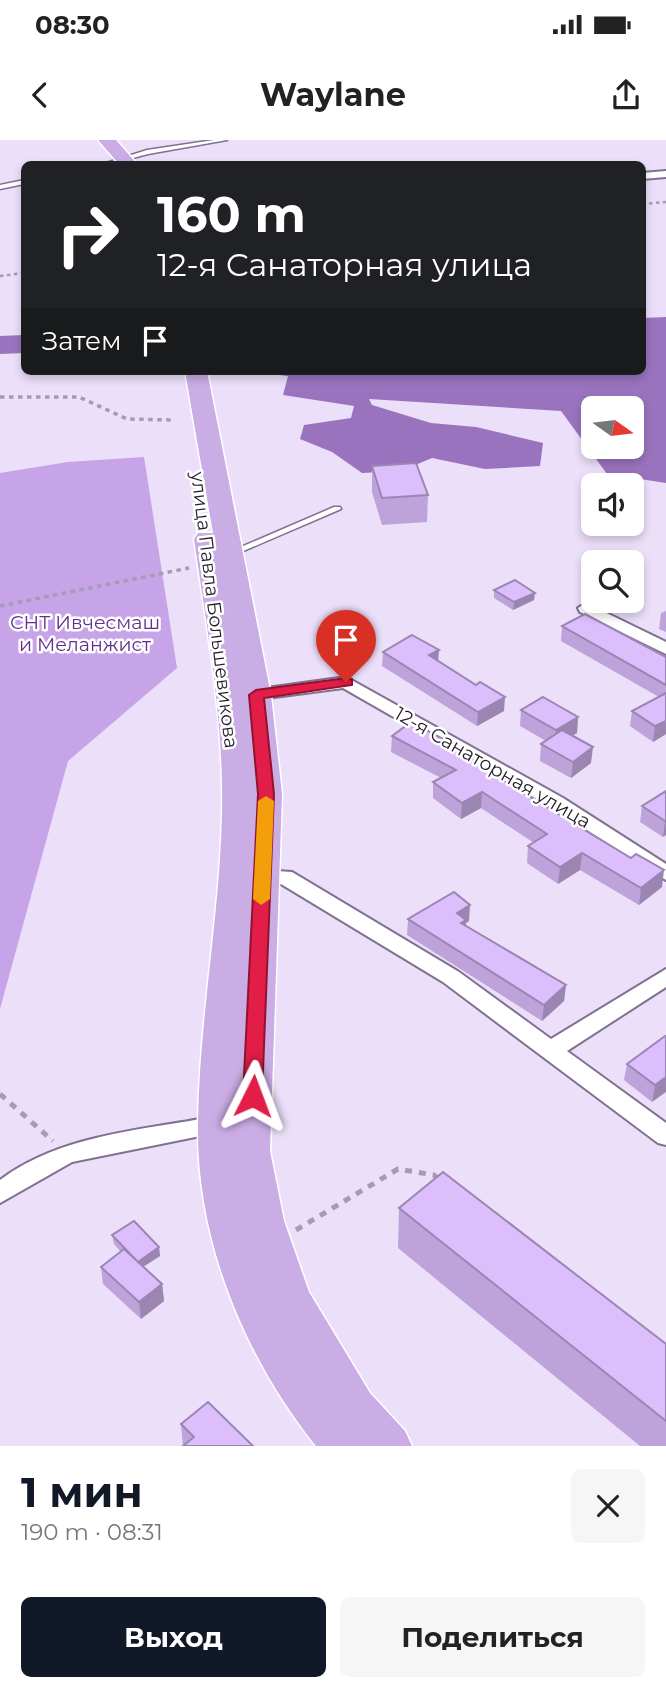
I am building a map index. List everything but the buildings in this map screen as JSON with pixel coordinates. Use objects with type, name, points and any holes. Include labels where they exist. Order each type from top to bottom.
[{"type":"main road","points":[[107,140],[131,156]]},
{"type":"main road","name":"улица Павла Большевикова","points":[[184,375],[221,558]]},
{"type":"main road","name":"улица Павла Большевикова","points":[[197,375],[243,696],[266,794],[250,1151],[264,1221],[289,1295],[319,1352],[354,1407],[389,1446]]},
{"type":"main road","name":"улица Павла Большевикова","points":[[243,696],[217,1125],[220,1176],[251,1300],[279,1359],[317,1416],[344,1446]]},
{"type":"street","points":[[646,176],[666,174]]},
{"type":"street","points":[[596,613],[666,649]]},
{"type":"street","name":"12-я Санаторная улица","points":[[243,696],[346,682],[556,802],[666,873]]},
{"type":"street","points":[[262,877],[285,877],[451,976],[666,1136]]},
{"type":"street","points":[[550,1052],[666,976]]},
{"type":"street","points":[[0,1193],[24,1175],[66,1154],[217,1125]]},
{"type":"lane","points":[[131,156],[224,140]]},
{"type":"lane","points":[[0,187],[21,183]]},
{"type":"lane","points":[[221,558],[337,509]]},
{"type":"path","points":[[646,204],[666,202]]},
{"type":"path","points":[[0,276],[21,273]]},
{"type":"path","points":[[0,397],[79,397],[127,419],[175,420]]},
{"type":"path","points":[[0,606],[221,558]]},
{"type":"path","points":[[0,1094],[66,1154]]},
{"type":"path","points":[[283,1237],[398,1169],[434,1175],[442,1182]]},
{"type":"green space","name":"СНТ Ивчесмаш и Меланжист","points":[[144,457],[177,668],[68,761],[0,1009],[0,473],[68,462]]},
{"type":"shaded area","points":[[666,317],[666,483],[644,480],[644,473],[606,473],[596,459],[644,459],[644,396],[581,396],[581,438],[561,411],[369,399],[372,405],[431,423],[476,427],[543,443],[540,466],[485,469],[432,458],[401,471],[362,473],[332,452],[300,439],[304,425],[351,418],[354,406],[283,395],[288,376],[279,375],[646,375],[646,318]]},
{"type":"waterway","points":[[0,345],[21,344]]},
{"type":"slow traffic","points":[[261,899],[266,801]]},
{"type":"route","points":[[253,1096],[266,794],[256,695],[346,682]]}]
